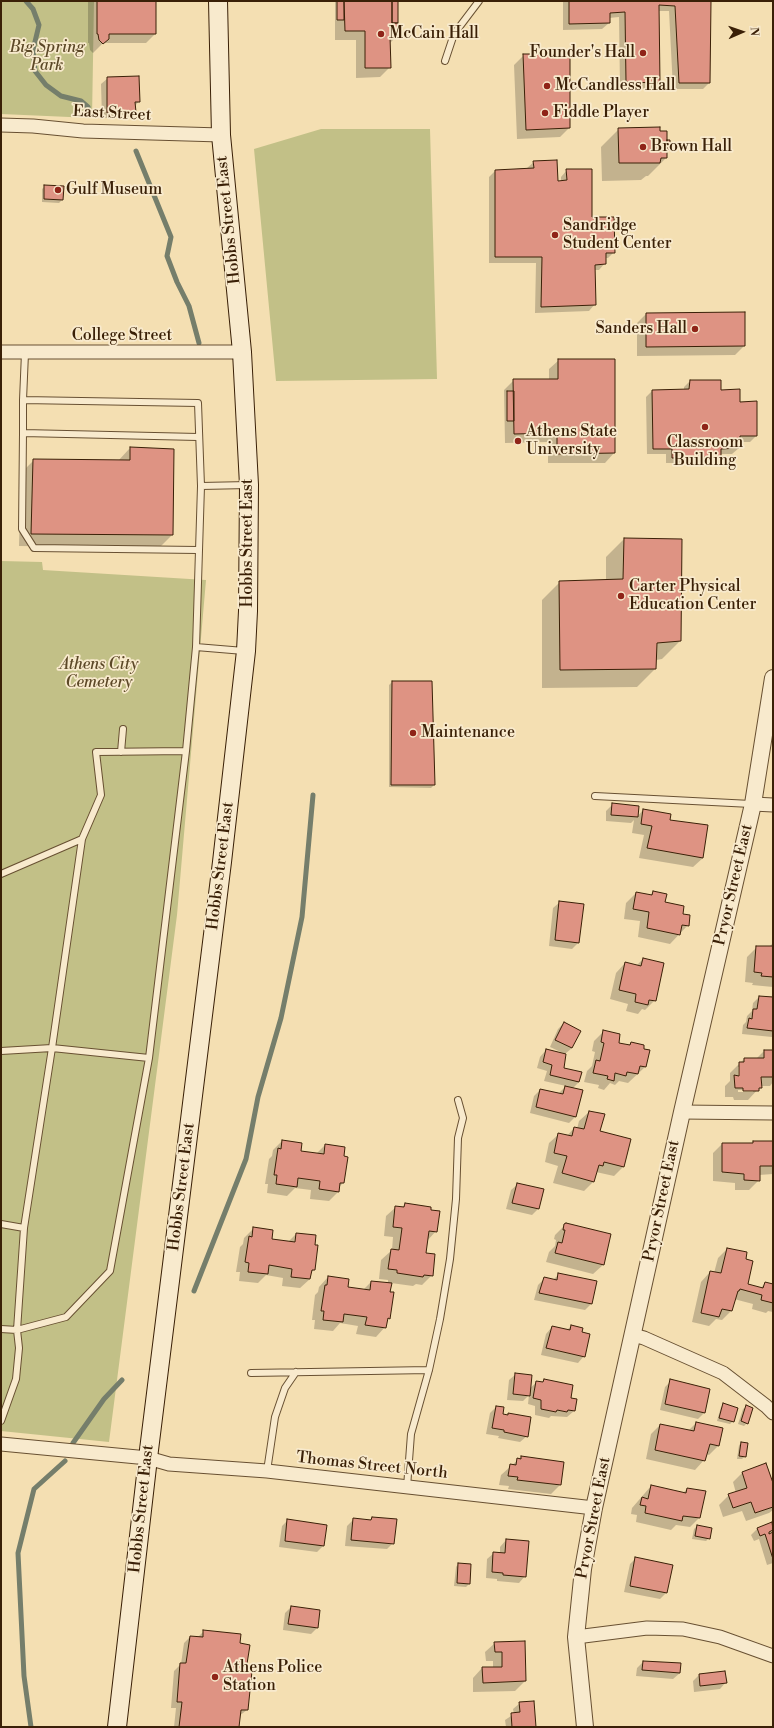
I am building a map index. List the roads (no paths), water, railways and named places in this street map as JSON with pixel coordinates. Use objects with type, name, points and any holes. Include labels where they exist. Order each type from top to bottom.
[{"type":"main road","name":"Hobbs Street East","points":[[117,1727],[148,1458],[222,862],[246,651],[250,485],[242,352],[221,135],[218,1]]},
{"type":"street","name":"East Street","points":[[1,125],[33,126],[83,131],[221,135]]},
{"type":"street","name":"College Street","points":[[1,352],[242,352]]},
{"type":"street","name":"Pryor Street East","points":[[585,1727],[576,1637],[583,1570],[594,1508],[682,1112],[753,804],[773,678]]},
{"type":"street","points":[[753,804],[773,805]]},
{"type":"street","points":[[682,1112],[773,1113]]},
{"type":"street","points":[[633,1335],[644,1338],[723,1373],[773,1413]]},
{"type":"street","name":"Thomas Street North","points":[[1,1444],[148,1458],[168,1464],[266,1471],[594,1508]]},
{"type":"street","points":[[576,1637],[647,1628],[684,1629],[720,1637],[773,1656]]},
{"type":"lane","points":[[445,61],[454,34],[479,1]]},
{"type":"lane","points":[[25,353],[22,528],[34,548],[198,550]]},
{"type":"lane","points":[[1,1329],[16,1330],[66,1317],[110,1271],[149,1058],[186,751],[196,647],[201,486],[198,437],[198,403],[23,400]]},
{"type":"lane","points":[[23,433],[198,437]]},
{"type":"lane","points":[[201,486],[250,485]]},
{"type":"lane","points":[[196,647],[246,651]]},
{"type":"lane","points":[[121,752],[123,729]]},
{"type":"lane","points":[[1,1421],[16,1379],[19,1348],[16,1330],[24,1228],[82,839],[101,795],[96,752],[186,751]]},
{"type":"lane","points":[[595,796],[753,804]]},
{"type":"lane","points":[[1,874],[82,839]]},
{"type":"lane","points":[[1,1051],[52,1048],[149,1058]]},
{"type":"lane","points":[[407,1487],[411,1434],[429,1370],[440,1319],[450,1259],[456,1199],[458,1138],[463,1118],[458,1100]]},
{"type":"lane","points":[[1,1224],[24,1228]]},
{"type":"lane","points":[[251,1373],[429,1370]]},
{"type":"lane","points":[[266,1471],[275,1417],[284,1388],[296,1372]]},
{"type":"waterway","points":[[26,1],[33,9],[39,25],[33,50],[35,71],[46,85],[61,96],[81,101],[88,107]]},
{"type":"waterway","points":[[136,151],[171,237],[167,256],[177,282],[189,306],[199,343]]},
{"type":"waterway","points":[[194,1291],[246,1159],[258,1097],[281,1018],[302,917],[313,795]]},
{"type":"waterway","points":[[73,1443],[104,1399],[122,1380]]},
{"type":"waterway","points":[[31,1727],[24,1676],[18,1553],[34,1489],[65,1461]]},
{"type":"place","name":"McCain Hall","points":[[381,34]]},
{"type":"place","name":"Founder's Hall","points":[[643,53]]},
{"type":"place","name":"McCandless Hall","points":[[547,86]]},
{"type":"place","name":"Fiddle Player","points":[[545,113]]},
{"type":"place","name":"Brown Hall","points":[[643,147]]},
{"type":"place","name":"Gulf Museum","points":[[58,190]]},
{"type":"place","name":"Sandridge Student Center","points":[[555,235]]},
{"type":"place","name":"Sanders Hall","points":[[695,329]]},
{"type":"place","name":"Classroom Building","points":[[705,427]]},
{"type":"place","name":"Athens State University","points":[[518,441]]},
{"type":"place","name":"Carter Physical Education Center","points":[[621,596]]},
{"type":"place","name":"Maintenance","points":[[413,733]]},
{"type":"place","name":"Athens Police Station","points":[[215,1677]]},
{"type":"park label","name":"Big Spring Park","points":[[47,57]]},
{"type":"park label","name":"Athens City Cemetery","points":[[99,674]]}]
